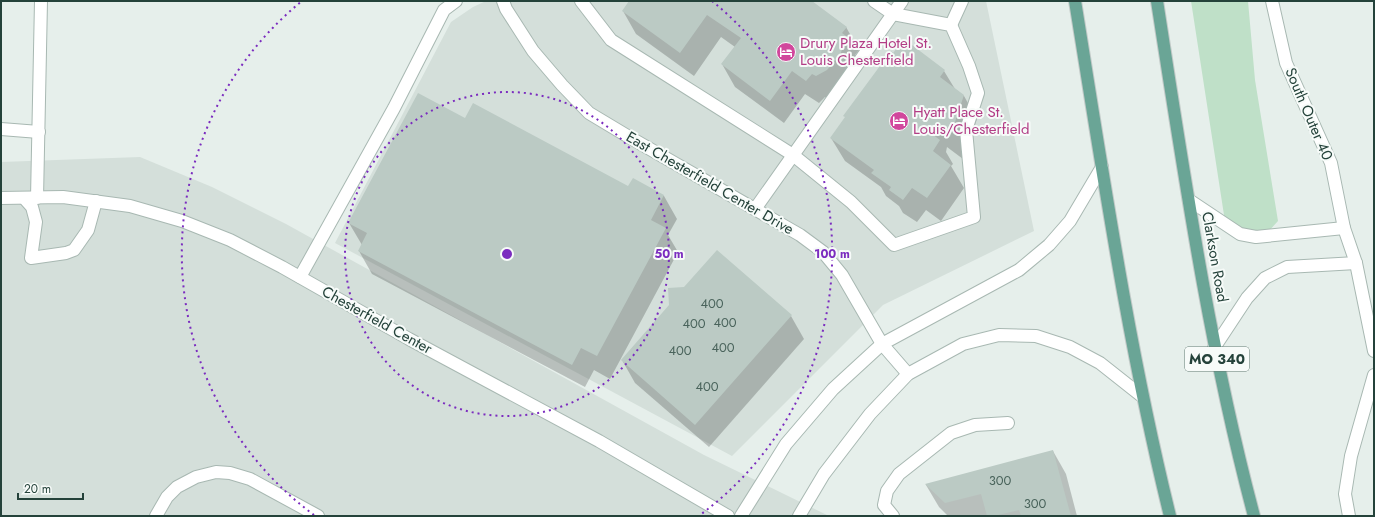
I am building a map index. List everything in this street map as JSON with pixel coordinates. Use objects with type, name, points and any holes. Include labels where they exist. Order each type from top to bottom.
[{"type":"main road","points":[[1075,1],[1102,167],[1143,397],[1170,516]]},
{"type":"main road","name":"Clarkson Road","points":[[1156,1],[1214,348],[1254,516]]},
{"type":"street","points":[[37,198],[41,1]]},
{"type":"street","points":[[300,277],[394,108],[444,10],[456,1]]},
{"type":"street","name":"East Chesterfield Center Drive","points":[[503,1],[506,9],[533,51],[562,85],[589,113],[800,235],[823,252],[842,275],[882,344],[908,374]]},
{"type":"street","points":[[581,1],[611,40],[793,155],[851,202],[894,245],[974,217],[966,130],[978,93],[969,66],[951,25],[962,1]]},
{"type":"street","points":[[874,1],[893,14],[951,25]]},
{"type":"street","points":[[755,209],[902,1]]},
{"type":"street","name":"South Outer 40","points":[[1272,1],[1286,63],[1331,163],[1344,228],[1356,263],[1374,350]]},
{"type":"street","points":[[1,128],[39,132]]},
{"type":"street","points":[[741,516],[786,444],[833,389],[882,344],[1020,270],[1049,245],[1070,221],[1102,167]]},
{"type":"street","name":"Chesterfield Center","points":[[1,198],[62,197],[130,206],[182,221],[230,240],[300,277],[409,339],[599,441],[728,516]]},
{"type":"street","points":[[24,198],[32,207],[36,222],[31,258],[66,253],[74,250],[88,230],[96,202]]},
{"type":"street","points":[[1189,200],[1240,234],[1256,237],[1344,228]]},
{"type":"street","points":[[1214,348],[1247,298],[1265,278],[1287,267],[1356,263]]},
{"type":"street","points":[[799,516],[824,474],[870,414],[908,374],[963,344],[999,334],[1036,336],[1070,347],[1100,363],[1143,397]]},
{"type":"street","points":[[1349,516],[1345,494],[1351,456],[1370,404],[1374,375]]},
{"type":"street","points":[[893,516],[884,505],[887,491],[899,474],[951,433],[975,425],[1008,423]]},
{"type":"street","points":[[156,516],[167,497],[177,487],[196,477],[216,472],[230,473],[250,479],[318,516]]},
{"type":"shaded area","points":[[486,1],[986,1],[1034,231],[883,305],[732,456],[335,243],[451,22],[473,7]]},
{"type":"shaded area","points":[[140,157],[212,187],[286,224],[704,455],[829,516],[1,516],[1,162]]},
{"type":"green space","points":[[1191,1],[1248,1],[1255,80],[1278,221],[1267,233],[1226,228]]},
{"type":"building","name":"Drury Plaza Hotel St. Louis Chesterfield","points":[[629,1],[812,1],[847,27],[842,33],[846,36],[845,42],[840,55],[827,70],[816,76],[812,74],[806,81],[792,71],[770,101],[721,64],[741,38],[707,15],[680,53],[622,11]]},
{"type":"building","name":"Hyatt Place St. Louis/Chesterfield","points":[[902,42],[906,45],[908,42],[945,70],[940,77],[964,95],[950,137],[934,125],[932,134],[940,140],[933,151],[951,165],[927,198],[912,188],[903,200],[889,190],[891,187],[871,173],[874,170],[830,138],[845,117],[843,116],[891,51],[893,53]]},
{"type":"building","points":[[418,93],[465,118],[473,103],[628,186],[633,178],[664,195],[651,220],[666,228],[597,356],[581,348],[572,365],[358,251],[367,233],[348,223]]},
{"type":"building","points":[[717,250],[792,315],[695,425],[621,360],[669,305],[668,288],[684,287]]},
{"type":"building","points":[[1053,450],[1071,516],[1021,516],[1019,510],[994,516],[987,516],[981,494],[945,503],[925,484]]},
{"type":"place","name":"Drury Plaza Hotel St. Louis Chesterfield","points":[[786,52]]},
{"type":"place","name":"Hyatt Place St. Louis/Chesterfield","points":[[899,121]]}]
